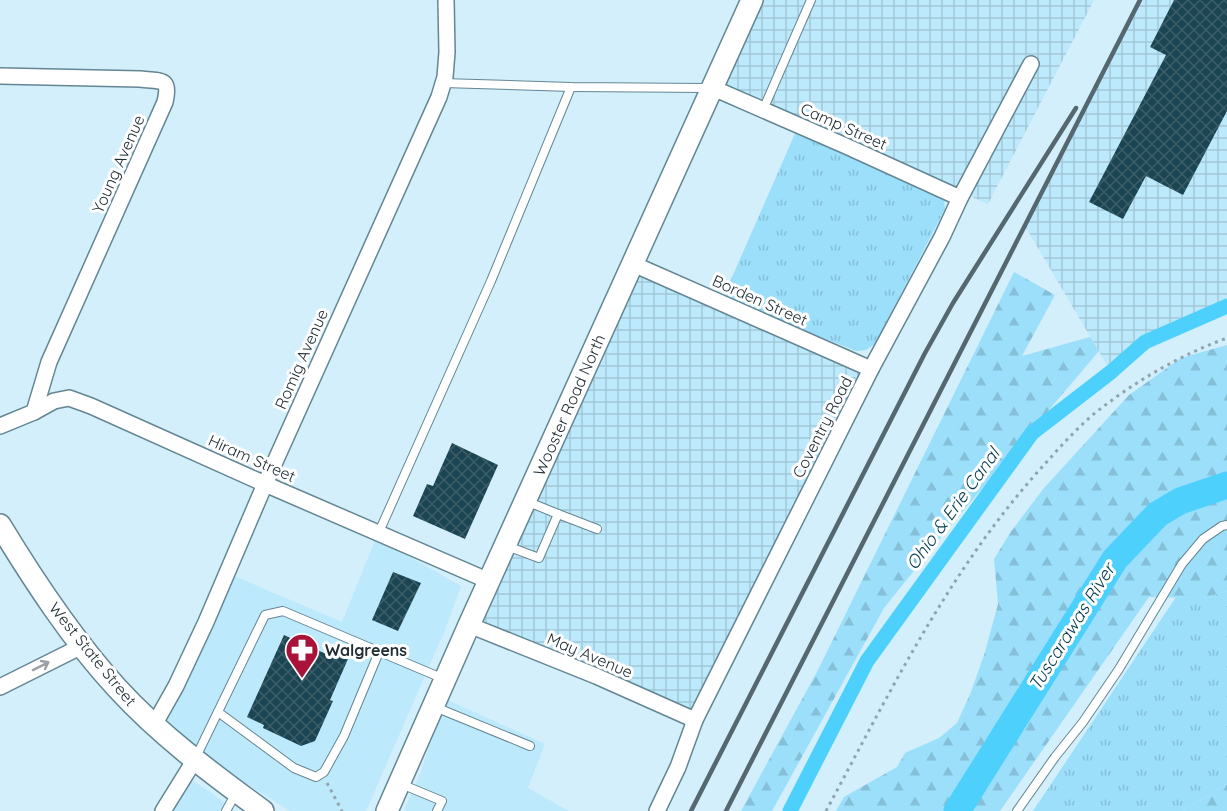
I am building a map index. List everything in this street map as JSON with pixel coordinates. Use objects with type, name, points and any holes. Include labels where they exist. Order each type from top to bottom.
[{"type":"main road","name":"Wooster Road North","points":[[387,811],[752,0]]},
{"type":"main road","name":"West State Street","points":[[0,525],[30,575],[82,646],[117,688],[194,761],[263,811]]},
{"type":"street","name":"Romig Avenue","points":[[154,725],[176,686],[201,632],[439,97],[447,52],[446,0]]},
{"type":"street","name":"Coventry Road","points":[[657,811],[678,767],[695,720],[872,369],[1031,64]]},
{"type":"street","name":"Young Avenue","points":[[0,76],[140,79],[162,82],[168,90],[165,102],[49,362],[34,412]]},
{"type":"street","name":"Camp Street","points":[[713,88],[960,198]]},
{"type":"street","name":"Borden Street","points":[[633,264],[872,369]]},
{"type":"street","name":"Hiram Street","points":[[0,426],[54,401],[69,398],[489,581]]},
{"type":"street","name":"May Avenue","points":[[469,625],[596,676],[695,720]]},
{"type":"street","points":[[0,687],[82,646]]},
{"type":"street","points":[[167,810],[194,761]]},
{"type":"lane","points":[[763,110],[812,0]]},
{"type":"lane","points":[[443,83],[713,88]]},
{"type":"lane","points":[[379,532],[491,281],[571,87]]},
{"type":"lane","points":[[526,501],[597,529]]},
{"type":"lane","points":[[505,545],[539,558],[558,514]]},
{"type":"lane","points":[[1017,811],[1119,669],[1182,564],[1203,539],[1227,525]]},
{"type":"lane","points":[[194,761],[265,615],[283,611],[445,679]]},
{"type":"lane","points":[[218,712],[294,768],[316,777],[324,772],[344,736],[380,652]]},
{"type":"lane","points":[[433,707],[530,746]]},
{"type":"lane","points":[[399,783],[442,801],[437,811]]},
{"type":"lane","points":[[226,811],[237,792]]},
{"type":"path","points":[[826,811],[926,630],[986,536],[1031,480],[1077,430],[1103,407],[1171,364],[1227,338]]},
{"type":"path","points":[[322,774],[342,811]]},
{"type":"shaded area","points":[[756,0],[1094,0],[988,204],[718,85]]},
{"type":"shaded area","points":[[1140,0],[1227,0],[1227,306],[1145,342],[1111,372],[1025,226]]},
{"type":"shaded area","points":[[634,266],[860,371],[694,712],[477,620]]},
{"type":"shaded area","points":[[376,538],[461,586],[445,630],[366,811],[290,811],[238,778],[160,721],[232,575],[342,622]]},
{"type":"shaded area","points":[[445,699],[545,744],[528,788],[569,811],[404,811],[420,774]]},
{"type":"shaded area","points":[[193,781],[235,811],[167,811],[182,785]]},
{"type":"green space","points":[[797,129],[944,197],[945,209],[875,344],[866,350],[856,351],[723,298]]},
{"type":"green space","points":[[1014,272],[1055,295],[1022,356],[1090,337],[1099,351],[946,531],[884,608],[772,811],[741,811],[819,668]]},
{"type":"green space","points":[[1227,345],[1227,591],[1203,598],[1149,597],[1000,811],[836,811],[844,797],[897,767],[905,753],[939,738],[957,723],[985,652],[998,604],[994,559],[1010,533],[1044,488],[1129,395],[1181,358]]},
{"type":"green space","points":[[1227,591],[1227,784],[1183,811],[1033,811],[1176,597],[1203,598]]},
{"type":"green space","points":[[1227,784],[1227,811],[1183,811]]},
{"type":"building","points":[[1174,0],[1227,0],[1227,111],[1183,195],[1146,176],[1123,219],[1089,202],[1166,55],[1150,47]]},
{"type":"building","points":[[452,443],[498,465],[465,539],[413,516],[427,484],[433,486]]},
{"type":"building","points":[[393,572],[421,583],[398,631],[372,620]]},
{"type":"building","name":"Walgreens","points":[[284,635],[333,657],[335,653],[348,659],[315,741],[301,746],[263,728],[264,725],[247,717]]},
{"type":"waterway","name":"Ohio & Erie Canal","points":[[790,811],[867,661],[1032,433],[1111,372],[1145,342],[1227,306]]},
{"type":"waterway","name":"Tuscarawas River","points":[[957,811],[1115,559],[1158,514],[1180,501],[1227,485]]},
{"type":"railway","points":[[726,811],[1140,0]]},
{"type":"railway","points":[[691,811],[925,353],[953,303],[1076,108]]},
{"type":"place","name":"Walgreens","points":[[302,679]]}]
